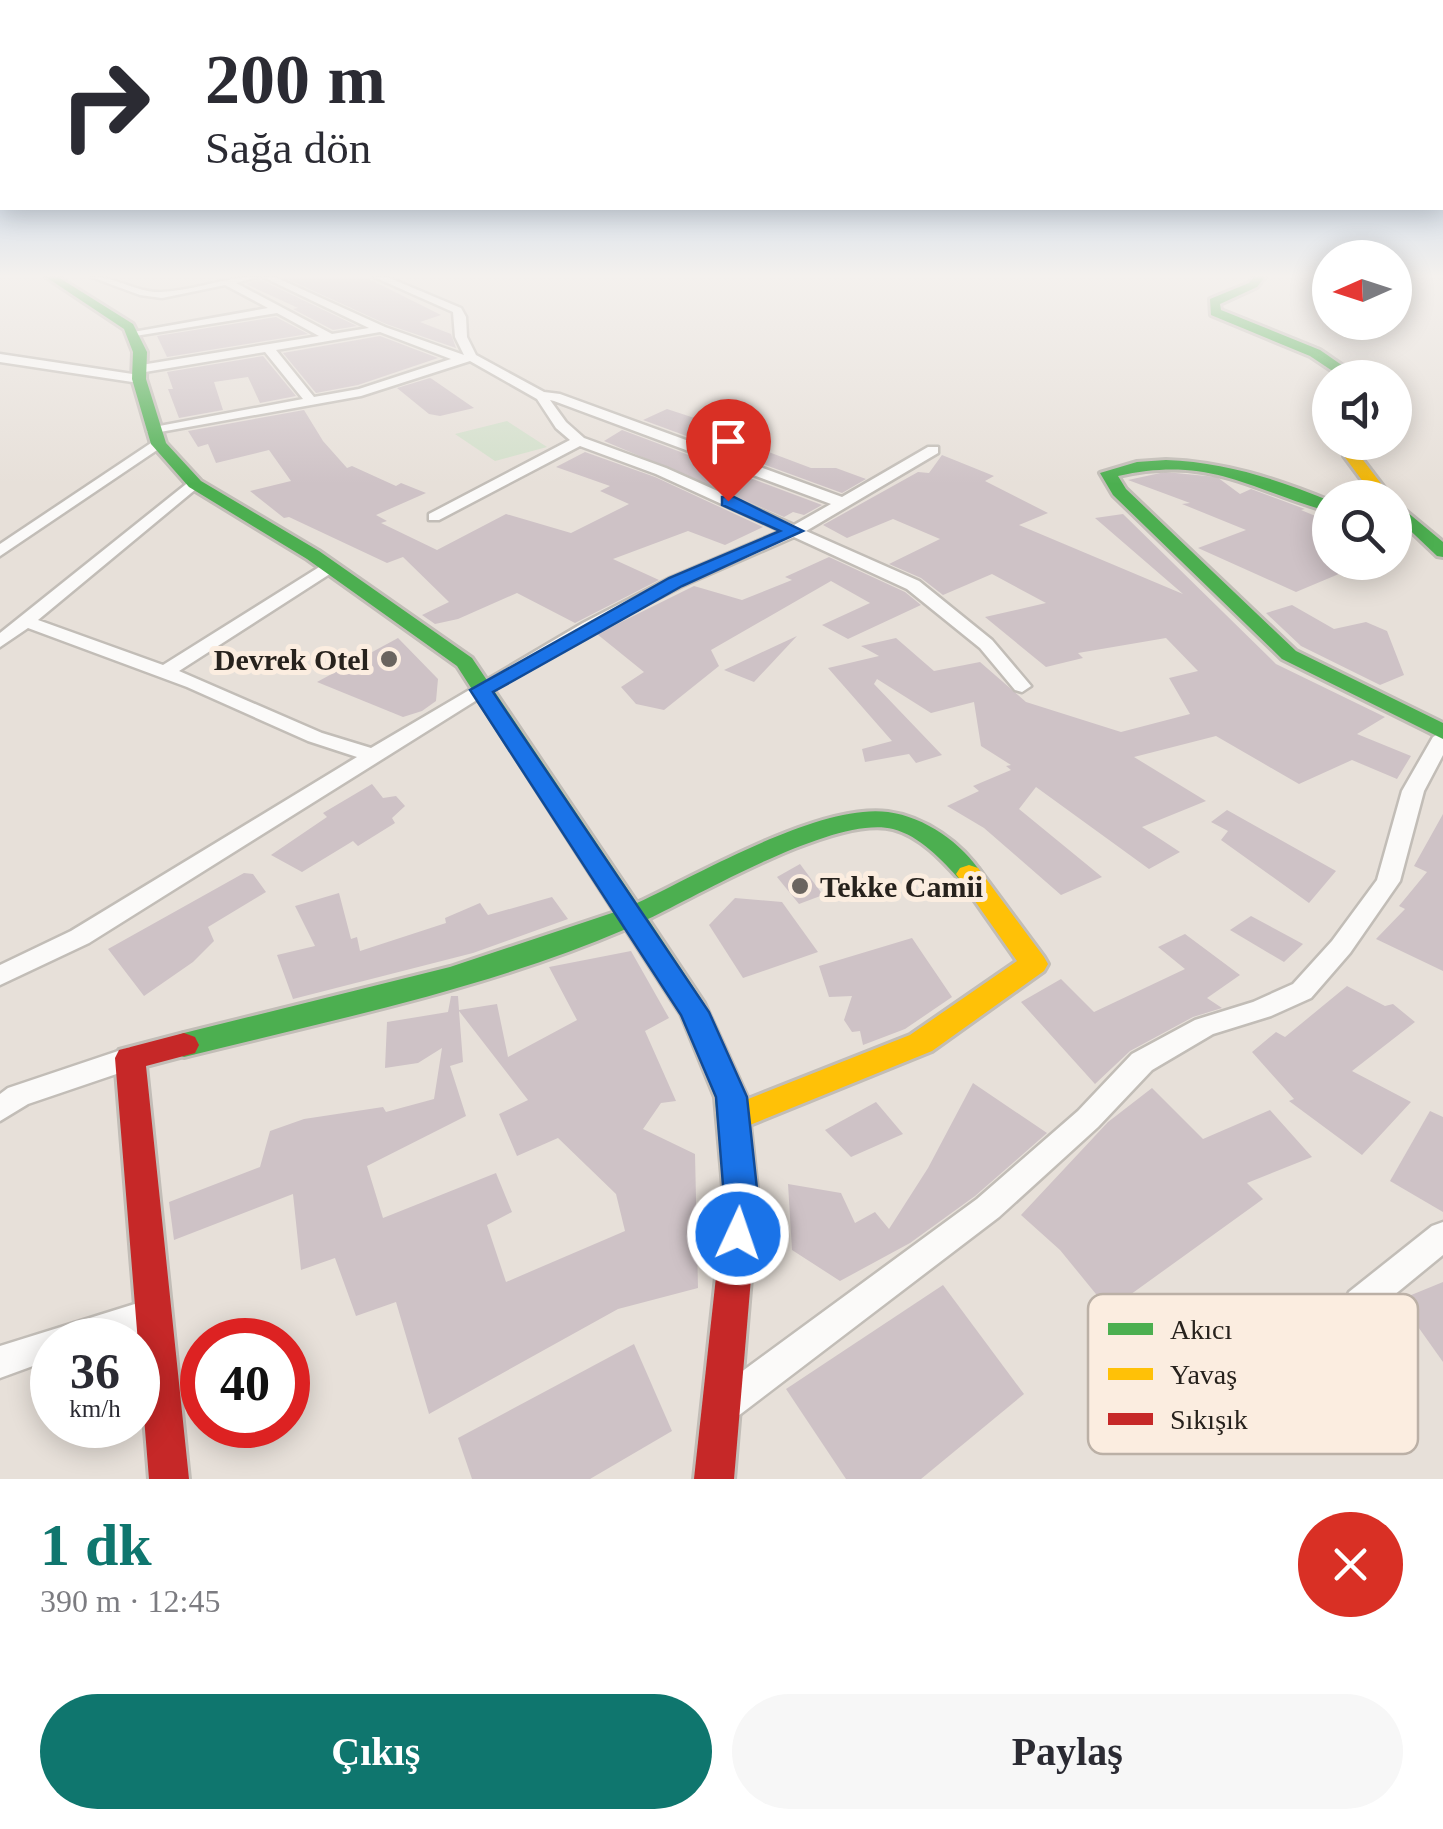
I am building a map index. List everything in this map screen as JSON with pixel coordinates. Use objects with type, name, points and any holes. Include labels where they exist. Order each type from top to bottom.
[{"type":"street","points":[[137,346],[139,374],[156,437],[195,484],[330,567],[465,662],[694,1012],[732,1097],[741,1198],[714,1479]]},
{"type":"street","points":[[0,358],[139,374],[291,346]]},
{"type":"street","points":[[432,346],[466,358],[541,396],[556,396],[843,503]]},
{"type":"street","points":[[463,346],[466,358]]},
{"type":"street","points":[[1298,346],[1325,360]]},
{"type":"street","points":[[270,350],[311,402]]},
{"type":"street","points":[[0,551],[156,437],[372,389],[466,358]]},
{"type":"street","points":[[0,370],[15,361]]},
{"type":"street","points":[[541,396],[561,425],[579,441],[662,471],[890,573],[939,602],[986,644],[1022,686]]},
{"type":"street","points":[[434,518],[579,441]]},
{"type":"street","points":[[0,976],[80,937],[481,690],[676,582],[794,531],[933,450]]},
{"type":"street","points":[[1355,460],[1370,480]]},
{"type":"street","points":[[720,1408],[988,1208],[1088,1118],[1142,1062],[1204,1028],[1262,1009],[1302,990],[1340,947],[1388,881],[1413,792],[1443,734],[1289,655],[1119,492],[1108,473],[1127,466],[1192,462],[1220,466],[1312,500]]},
{"type":"street","points":[[0,642],[195,484]]},
{"type":"street","points":[[1412,523],[1443,553]]},
{"type":"street","points":[[1412,540],[1443,553]]},
{"type":"street","points":[[164,673],[330,567]]},
{"type":"street","points":[[26,621],[164,673],[315,738],[376,756]]},
{"type":"street","points":[[0,1109],[18,1096],[130,1058],[484,968],[632,917],[848,822],[891,819],[918,827],[950,854],[1034,964],[921,1043],[734,1118]]},
{"type":"street","points":[[130,1058],[169,1479]]},
{"type":"street","points":[[1371,1294],[1443,1236]]},
{"type":"street","points":[[137,1318],[154,1313]]},
{"type":"street","points":[[0,1362],[30,1351]]},
{"type":"green space","points":[[507,421],[547,447],[495,461],[455,434]]},
{"type":"building","points":[[162,346],[234,346],[167,357]]},
{"type":"building","points":[[323,346],[406,346],[438,358],[358,385],[316,393],[283,353]]},
{"type":"building","points":[[263,356],[296,396],[260,403],[248,377],[214,382],[223,410],[179,418],[168,389],[173,389],[167,372]]},
{"type":"building","points":[[430,378],[474,408],[440,416],[429,414],[397,388]]},
{"type":"building","points":[[667,409],[719,426],[711,430],[811,468],[836,468],[866,479],[842,493],[643,420]]},
{"type":"building","points":[[304,410],[323,441],[347,468],[352,466],[396,486],[401,483],[426,493],[376,515],[387,521],[381,523],[437,550],[506,514],[571,533],[629,504],[600,491],[610,486],[556,467],[585,452],[655,477],[763,527],[725,545],[688,531],[613,559],[659,580],[575,623],[517,593],[458,619],[435,624],[422,615],[449,602],[403,557],[387,563],[284,518],[250,491],[291,481],[269,450],[216,463],[208,444],[198,447],[188,431]]},
{"type":"building","points":[[622,430],[822,505],[804,515],[793,512],[784,517],[604,441]]},
{"type":"building","points":[[942,455],[994,476],[985,481],[1048,513],[1019,525],[1183,594],[1095,518],[1123,514],[1276,664],[1385,717],[1357,734],[1411,756],[1397,779],[1352,760],[1299,784],[1216,736],[1134,757],[1206,801],[1142,827],[1180,852],[1149,869],[1036,787],[1019,809],[1102,877],[1061,895],[984,828],[947,806],[979,791],[973,786],[1011,770],[1006,766],[1011,765],[981,746],[974,702],[931,713],[877,679],[874,684],[942,755],[916,763],[909,754],[865,762],[862,749],[892,741],[828,668],[879,656],[861,646],[896,638],[934,671],[980,662],[1026,702],[1121,732],[1190,714],[1169,678],[1198,671],[1166,638],[1078,653],[1083,658],[1046,667],[985,617],[1046,603],[992,574],[943,595],[921,578],[889,564],[940,539],[893,519],[847,538],[823,525],[918,472],[929,473]]},
{"type":"building","points":[[1165,472],[1217,477],[1240,494],[1251,489],[1305,509],[1301,510],[1312,515],[1312,580],[1325,580],[1296,592],[1198,548],[1246,530],[1182,504],[1190,503],[1128,480]]},
{"type":"building","points":[[829,557],[905,592],[921,605],[848,639],[822,625],[870,603],[831,581],[711,650],[719,666],[664,710],[636,704],[621,687],[644,672],[597,634],[694,586],[742,600],[792,580],[785,577]]},
{"type":"building","points":[[1292,605],[1334,629],[1366,622],[1387,631],[1404,675],[1380,685],[1301,646],[1266,613]]},
{"type":"building","points":[[797,636],[754,682],[724,670]]},
{"type":"building","name":"Devrek Otel","points":[[398,638],[438,679],[436,701],[422,711],[403,717],[317,682]]},
{"type":"building","points":[[372,784],[383,798],[396,796],[405,806],[392,818],[395,823],[358,846],[353,841],[302,872],[271,855],[327,817],[323,813]]},
{"type":"building","points":[[1227,810],[1336,871],[1309,903],[1221,840],[1228,831],[1211,822]]},
{"type":"building","points":[[1443,814],[1443,971],[1376,939],[1405,909],[1399,906],[1427,872],[1414,866]]},
{"type":"building","name":"Tekke Camii","points":[[800,864],[823,895],[799,904],[777,877]]},
{"type":"building","points":[[244,873],[253,874],[266,892],[208,927],[214,941],[193,962],[144,996],[108,949]]},
{"type":"building","points":[[339,893],[351,939],[357,937],[360,951],[446,923],[445,918],[480,903],[488,915],[552,897],[568,919],[473,953],[293,999],[277,955],[315,946],[295,906]]},
{"type":"building","points":[[735,898],[782,902],[818,952],[743,978],[709,925]]},
{"type":"building","points":[[1251,916],[1303,944],[1284,962],[1230,930]]},
{"type":"building","points":[[1185,934],[1240,975],[1207,998],[1222,1008],[1193,1017],[1130,1051],[1095,1084],[1021,1002],[1061,979],[1094,1012],[1185,969],[1158,947]]},
{"type":"building","points":[[912,938],[952,997],[905,1029],[863,1045],[860,1031],[852,1032],[844,1020],[852,996],[829,997],[819,966]]},
{"type":"building","points":[[631,951],[669,1018],[645,1031],[676,1101],[661,1103],[643,1129],[695,1154],[698,1288],[618,1309],[429,1414],[396,1302],[356,1316],[335,1258],[301,1270],[293,1194],[174,1240],[169,1202],[260,1167],[270,1131],[304,1119],[383,1107],[386,1112],[434,1099],[442,1048],[418,1063],[385,1068],[387,1022],[448,1012],[451,996],[458,996],[459,1010],[497,1004],[508,1057],[577,1020],[549,967]],"holes":[[[459,1011],[528,1100],[499,1114],[517,1156],[558,1138],[616,1194],[625,1231],[506,1282],[487,1225],[512,1212],[496,1173],[383,1218],[367,1166],[466,1116],[450,1066],[463,1062]]]},
{"type":"building","points":[[1347,986],[1385,1006],[1393,1004],[1415,1022],[1352,1071],[1411,1102],[1362,1155],[1289,1101],[1294,1099],[1252,1052],[1276,1032],[1285,1037]]},
{"type":"building","points":[[973,1083],[1047,1133],[975,1196],[910,1243],[840,1281],[792,1250],[788,1184],[841,1193],[855,1223],[875,1212],[889,1229],[928,1168]]},
{"type":"building","points":[[1152,1088],[1203,1139],[1270,1110],[1312,1157],[1247,1183],[1263,1199],[1131,1294],[1096,1294],[1060,1250],[1021,1215],[1108,1122]]},
{"type":"building","points":[[876,1102],[903,1134],[851,1157],[825,1130]]},
{"type":"building","points":[[1430,1111],[1443,1117],[1443,1212],[1390,1181]]},
{"type":"building","points":[[1443,1282],[1443,1362],[1418,1327],[1418,1294],[1414,1294]]},
{"type":"building","points":[[943,1285],[1024,1394],[921,1479],[846,1479],[786,1389]]},
{"type":"building","points":[[634,1344],[672,1431],[590,1479],[472,1479],[458,1438]]},
{"type":"traffic: fast","points":[[137,346],[139,379],[159,444],[195,484],[313,555],[465,662],[694,1011],[731,1097],[741,1198],[738,1231]]},
{"type":"traffic: fast","points":[[1298,346],[1325,360]]},
{"type":"traffic: fast","points":[[1312,500],[1249,477],[1194,465],[1166,464],[1108,473],[1119,492],[1289,655],[1443,732]]},
{"type":"traffic: fast","points":[[1412,523],[1443,552]]},
{"type":"traffic: fast","points":[[184,1045],[397,992],[555,945],[637,913],[776,847],[844,824],[874,819],[915,828],[939,844],[969,874]]},
{"type":"traffic: slow","points":[[1355,460],[1370,480]]},
{"type":"traffic: slow","points":[[734,1118],[921,1043],[1034,964],[969,874]]},
{"type":"traffic: jam","points":[[169,1479],[130,1058],[184,1045]]},
{"type":"traffic: jam","points":[[714,1479],[738,1231]]},
{"type":"place","name":"Devrek Otel","points":[[389,659]]},
{"type":"place","name":"Tekke Camii","points":[[800,886]]},
{"type":"route","points":[[728,501],[794,531],[676,582],[481,690],[694,1012],[732,1097],[741,1198],[738,1234]]}]
